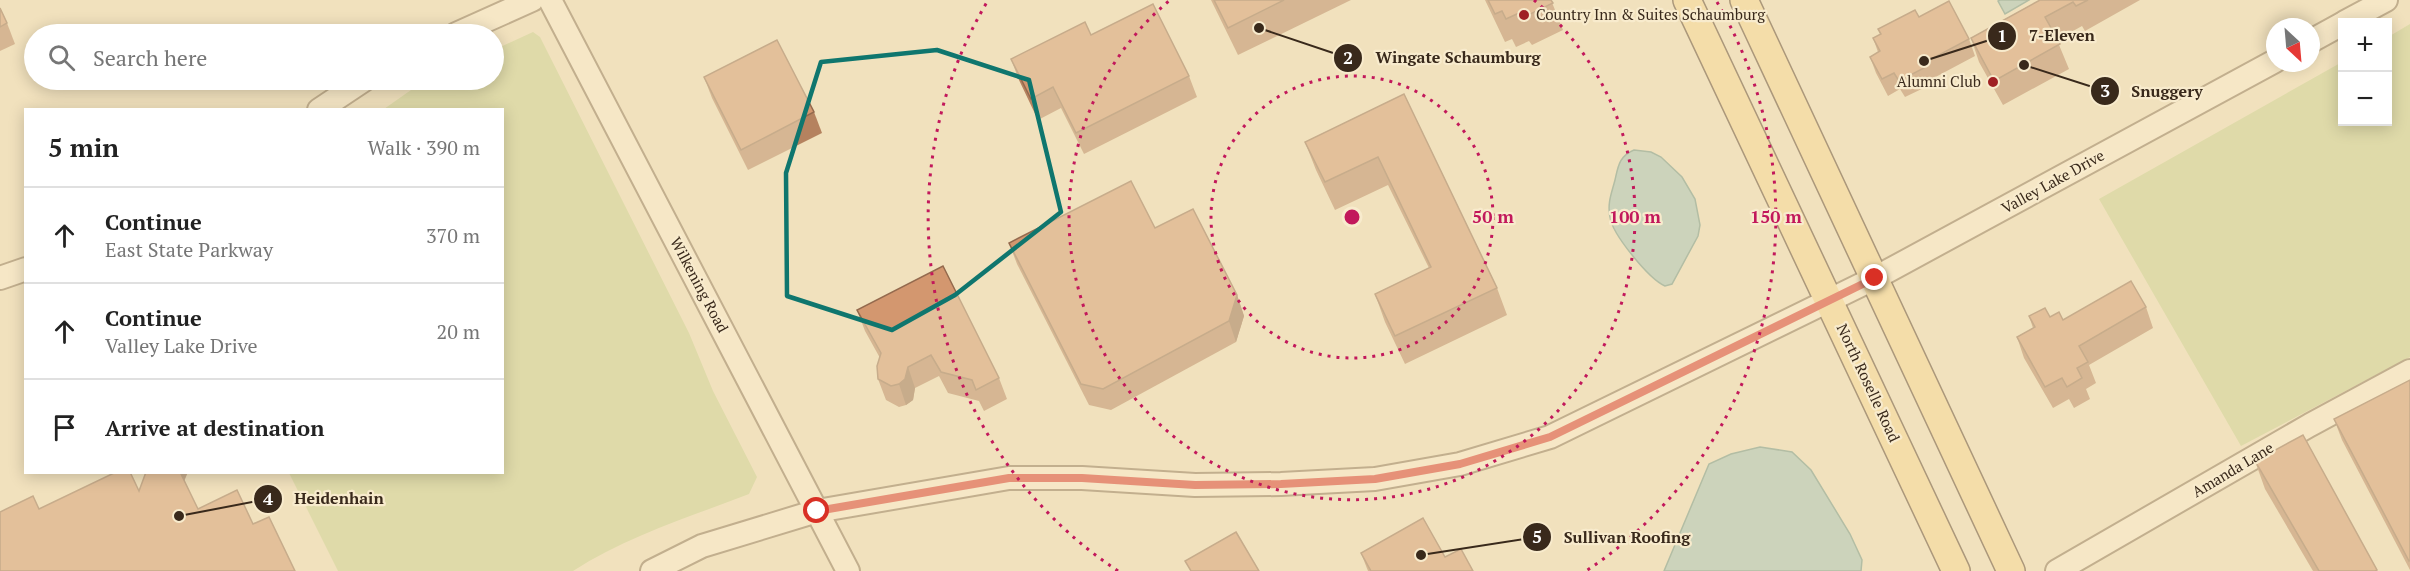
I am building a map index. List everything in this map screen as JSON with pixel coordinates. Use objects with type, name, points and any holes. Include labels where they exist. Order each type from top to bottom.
[{"type":"main road","name":"North Roselle Road","points":[[1687,0],[1956,571]]},
{"type":"main road","points":[[1744,0],[2011,571]]},
{"type":"street","points":[[478,24],[531,0]]},
{"type":"street","name":"Wilkening Road","points":[[550,0],[848,571]]},
{"type":"street","points":[[2353,18],[2386,0]]},
{"type":"street","points":[[2320,36],[2338,26]]},
{"type":"street","name":"Valley Lake Drive","points":[[652,571],[702,546],[817,511],[1009,478],[1082,478],[1195,485],[1281,484],[1375,479],[1460,464],[1550,437],[1830,302],[2266,66]]},
{"type":"street","points":[[322,108],[349,90]]},
{"type":"street","points":[[0,278],[24,270]]},
{"type":"street","name":"Amanda Lane","points":[[2057,571],[2310,425],[2410,371]]},
{"type":"highlighted area","points":[[937,50],[1029,80],[1061,212],[955,295],[892,330],[787,296],[786,173],[821,62]]},
{"type":"green space","points":[[2410,24],[2410,357],[2241,446],[2099,199],[2338,64],[2338,126],[2392,126],[2392,35]]},
{"type":"green space","points":[[533,32],[540,37],[689,333],[713,391],[757,477],[749,494],[637,537],[573,571],[338,571],[290,474],[504,474],[504,108],[385,108],[411,90],[504,90],[504,45]]},
{"type":"water","points":[[2029,0],[2005,14],[1998,1]]},
{"type":"water","points":[[1634,150],[1651,152],[1661,157],[1682,177],[1695,199],[1700,225],[1698,236],[1672,284],[1665,286],[1650,275],[1632,255],[1617,234],[1610,217],[1609,202],[1618,166],[1625,155]]},
{"type":"water","points":[[1760,447],[1792,452],[1811,470],[1850,534],[1862,560],[1861,571],[1664,571],[1709,464],[1731,454]]},
{"type":"building","points":[[1214,0],[1284,0],[1228,28]]},
{"type":"building","points":[[1488,0],[1551,0],[1553,3],[1522,18],[1519,13],[1506,19],[1502,11],[1495,14]]},
{"type":"building","points":[[2040,0],[2088,0],[2076,6],[2073,2],[2045,17],[2060,44],[1994,81],[1971,38]]},
{"type":"building","points":[[1949,1],[1969,39],[1922,64],[1924,68],[1899,81],[1894,73],[1882,79],[1870,57],[1880,51],[1873,38],[1881,34],[1878,29],[1915,10],[1919,17]]},
{"type":"building","points":[[1153,4],[1189,76],[1076,133],[1053,87],[1031,99],[1011,59],[1085,22],[1091,35]]},
{"type":"building","points":[[0,8],[7,23],[0,27]]},
{"type":"building","points":[[777,40],[814,112],[741,150],[704,77]]},
{"type":"building","points":[[1404,94],[1497,288],[1395,336],[1375,294],[1431,267],[1378,157],[1325,182],[1305,142]]},
{"type":"building","points":[[1131,181],[1155,228],[1193,209],[1237,295],[1229,321],[1103,389],[1081,384],[1009,243]]},
{"type":"building","points":[[943,266],[999,378],[976,390],[972,380],[941,372],[931,355],[908,367],[905,379],[891,386],[878,379],[877,366],[881,353],[857,310]]},
{"type":"building","points":[[2131,281],[2146,307],[2079,346],[2088,362],[2077,368],[2082,378],[2067,387],[2062,378],[2045,387],[2017,337],[2035,327],[2029,316],[2045,308],[2050,317],[2059,312],[2063,320]]},
{"type":"building","points":[[2410,380],[2410,560],[2409,561],[2334,419]]},
{"type":"building","points":[[2303,435],[2377,570],[2319,571],[2255,461]]},
{"type":"building","points":[[112,474],[131,474],[139,491],[145,474],[181,474],[198,509],[237,490],[253,524],[269,517],[295,571],[0,571],[0,512],[33,496],[39,509]]},
{"type":"building","points":[[1423,518],[1445,557],[1461,549],[1473,571],[1371,571],[1361,553]]},
{"type":"building","points":[[1236,532],[1259,571],[1191,571],[1185,561]]},
{"type":"place","name":"Country Inn & Suites Schaumburg","points":[[1524,15]]},
{"type":"place","name":"Wingate Schaumburg","points":[[1259,28]]},
{"type":"place","name":"7-Eleven","points":[[1924,61]]},
{"type":"place","name":"Snuggery","points":[[2024,65]]},
{"type":"place","name":"Alumni Club","points":[[1993,82]]},
{"type":"place","name":"Heidenhain","points":[[179,516]]},
{"type":"place","name":"Sullivan Roofing","points":[[1421,555]]},
{"type":"route","points":[[817,511],[1009,478],[1082,478],[1195,485],[1281,484],[1375,479],[1460,464],[1550,437],[1875,278]]}]
